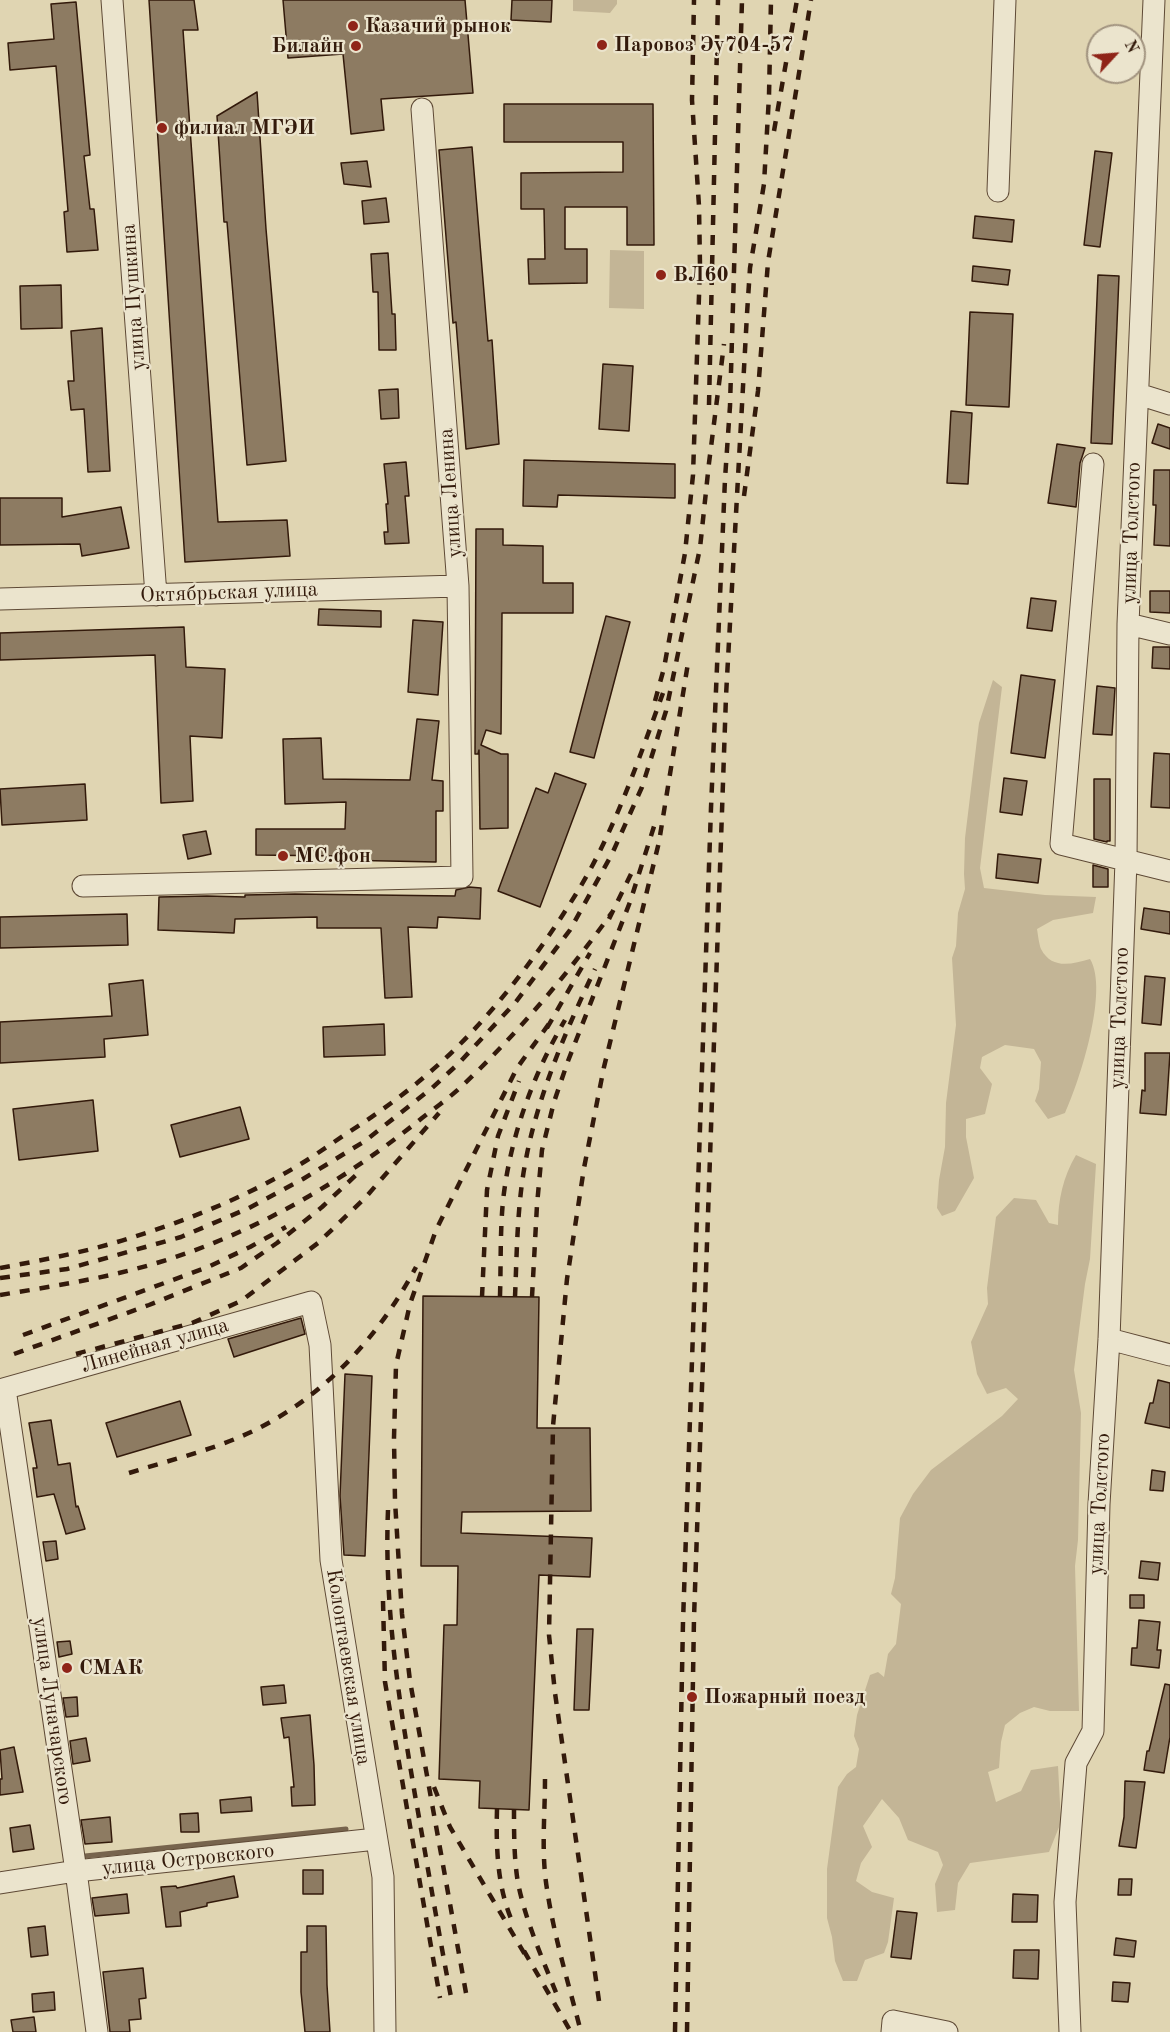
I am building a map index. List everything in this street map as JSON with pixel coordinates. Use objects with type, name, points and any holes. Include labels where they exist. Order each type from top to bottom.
[{"type":"street","name":"улица Пушкина","points":[[112,0],[156,595]]},
{"type":"street","points":[[998,191],[1005,0]]},
{"type":"street","name":"улица Толстого","points":[[1070,2032],[1065,1902],[1076,1763],[1093,1731],[1099,1504],[1109,1339],[1126,860],[1128,624],[1154,0]]},
{"type":"street","points":[[1164,0],[1170,1]]},
{"type":"street","name":"улица Ленина","points":[[83,886],[462,878],[458,586],[422,109]]},
{"type":"street","points":[[1138,394],[1170,404]]},
{"type":"street","points":[[1093,464],[1060,844],[1170,871]]},
{"type":"street","name":"Октябрьская улица","points":[[0,599],[458,586]]},
{"type":"street","points":[[1128,624],[1170,634]]},
{"type":"street","name":"Линейная улица","points":[[3,1390],[311,1302]]},
{"type":"street","name":"Колонтаевская улица","points":[[311,1302],[320,1345],[331,1560],[383,1877],[385,2032]]},
{"type":"street","points":[[1109,1339],[1170,1354]]},
{"type":"street","name":"улица Луначарского","points":[[3,1390],[76,1871],[97,2032]]},
{"type":"street","name":"улица Островского","points":[[0,1883],[76,1871],[376,1839]]},
{"type":"street","points":[[892,2027],[947,2032]]},
{"type":"shaded area","points":[[573,0],[617,0],[617,4],[610,13],[573,11]]},
{"type":"shaded area","points":[[610,250],[644,251],[644,309],[609,308]]},
{"type":"shaded area","points":[[993,680],[1002,687],[980,868],[984,888],[1045,895],[1096,897],[1093,913],[1053,920],[1037,929],[1041,949],[1051,960],[1069,964],[1090,959],[1095,973],[1096,992],[1085,1058],[1065,1113],[1048,1119],[1035,1101],[1039,1089],[1041,1062],[1034,1049],[1005,1045],[982,1057],[980,1068],[992,1084],[985,1114],[966,1119],[966,1137],[974,1178],[955,1211],[942,1216],[937,1208],[939,1180],[945,1147],[946,1103],[956,1025],[952,958],[956,946],[958,913],[965,889],[965,838],[979,723]]},
{"type":"shaded area","points":[[1076,1155],[1096,1164],[1090,1259],[1074,1370],[1081,1413],[1078,1540],[1075,1566],[1079,1711],[1050,1711],[1034,1707],[1020,1713],[1005,1725],[999,1768],[988,1772],[996,1802],[1021,1791],[1031,1770],[1058,1766],[1061,1822],[1049,1852],[970,1863],[958,1883],[955,1910],[937,1912],[935,1884],[943,1865],[938,1852],[908,1840],[899,1818],[882,1799],[863,1826],[872,1847],[861,1863],[856,1881],[872,1892],[894,1898],[888,1942],[884,1953],[865,1960],[857,1981],[843,1981],[835,1961],[827,1918],[827,1869],[838,1787],[847,1774],[856,1767],[859,1749],[854,1736],[857,1715],[870,1675],[878,1672],[884,1677],[888,1654],[896,1644],[901,1604],[891,1594],[895,1578],[900,1518],[913,1494],[931,1470],[1002,1416],[1018,1399],[1006,1388],[987,1394],[977,1374],[971,1342],[988,1304],[987,1288],[996,1217],[1014,1198],[1036,1200],[1049,1223],[1058,1225],[1062,1189]]},
{"type":"building","points":[[149,0],[194,0],[198,30],[183,30],[218,522],[287,520],[290,556],[185,562]]},
{"type":"building","points":[[283,0],[465,0],[473,93],[381,99],[384,130],[351,134],[343,54],[288,58]]},
{"type":"building","points":[[512,0],[552,0],[551,22],[511,20]]},
{"type":"building","points":[[76,2],[90,155],[84,156],[90,209],[94,209],[98,250],[67,252],[64,212],[68,211],[56,66],[10,70],[8,43],[54,39],[51,4]]},
{"type":"building","points":[[257,92],[286,461],[247,465],[227,222],[224,222],[217,116]]},
{"type":"building","points":[[504,104],[653,104],[654,245],[627,245],[627,207],[565,207],[565,249],[587,249],[587,283],[529,284],[528,259],[545,259],[544,209],[521,209],[521,173],[623,172],[623,142],[504,142]]},
{"type":"building","points":[[472,147],[488,341],[492,340],[499,444],[466,449],[439,150]]},
{"type":"building","points":[[1095,151],[1112,153],[1100,247],[1084,245]]},
{"type":"building","points":[[367,161],[371,187],[344,184],[341,163]]},
{"type":"building","points":[[386,198],[389,222],[364,224],[362,201]]},
{"type":"building","points":[[975,216],[1014,220],[1012,242],[973,238]]},
{"type":"building","points":[[388,253],[392,314],[395,314],[396,350],[379,350],[378,292],[373,292],[371,254]]},
{"type":"building","points":[[973,266],[1010,270],[1008,285],[972,281]]},
{"type":"building","points":[[1098,275],[1119,276],[1112,444],[1091,443]]},
{"type":"building","points":[[61,285],[62,328],[21,329],[20,286]]},
{"type":"building","points":[[970,312],[1013,314],[1009,407],[966,405]]},
{"type":"building","points":[[102,328],[110,471],[88,472],[84,409],[71,410],[68,381],[74,381],[71,331]]},
{"type":"building","points":[[603,364],[633,366],[629,431],[599,429]]},
{"type":"building","points":[[398,389],[399,418],[381,419],[379,390]]},
{"type":"building","points":[[951,411],[972,413],[968,484],[947,483]]},
{"type":"building","points":[[1158,424],[1170,428],[1170,449],[1152,443]]},
{"type":"building","points":[[1057,444],[1085,448],[1080,463],[1076,507],[1048,503]]},
{"type":"building","points":[[524,460],[675,464],[675,498],[558,495],[557,507],[523,506]]},
{"type":"building","points":[[406,462],[409,496],[405,496],[409,543],[385,544],[384,532],[388,532],[386,504],[388,504],[384,464]]},
{"type":"building","points":[[1154,470],[1170,470],[1170,546],[1154,545],[1156,505],[1153,505]]},
{"type":"building","points":[[0,498],[62,498],[62,517],[121,507],[129,548],[82,556],[80,544],[0,545]]},
{"type":"building","points":[[476,529],[503,529],[503,545],[543,546],[543,583],[573,583],[573,613],[502,613],[501,734],[486,730],[481,745],[501,754],[508,754],[508,828],[480,829],[479,750],[478,754],[475,754]]},
{"type":"building","points":[[1150,591],[1170,591],[1170,613],[1150,612]]},
{"type":"building","points":[[1031,598],[1056,601],[1052,631],[1027,628]]},
{"type":"building","points":[[319,609],[381,611],[381,627],[318,625]]},
{"type":"building","points":[[606,616],[630,622],[594,758],[570,752]]},
{"type":"building","points":[[413,620],[443,622],[438,695],[408,692]]},
{"type":"building","points":[[184,627],[186,667],[225,669],[222,738],[190,736],[193,801],[161,803],[155,655],[0,660],[0,633]]},
{"type":"building","points":[[1153,647],[1170,647],[1170,669],[1152,668]]},
{"type":"building","points":[[1021,675],[1055,680],[1045,758],[1011,753]]},
{"type":"building","points":[[1097,686],[1115,688],[1112,735],[1093,734]]},
{"type":"building","points":[[417,719],[439,721],[432,780],[443,781],[443,811],[436,811],[436,862],[339,860],[339,856],[256,855],[256,829],[345,829],[346,802],[285,804],[283,739],[321,738],[323,779],[410,780]]},
{"type":"building","points":[[1154,753],[1170,754],[1170,808],[1151,807]]},
{"type":"building","points":[[555,773],[586,784],[540,907],[498,891],[536,788],[548,793]]},
{"type":"building","points":[[1004,778],[1027,781],[1022,815],[1000,812]]},
{"type":"building","points":[[1094,779],[1110,779],[1110,841],[1107,842],[1094,839]]},
{"type":"building","points":[[85,784],[87,820],[2,825],[0,789]]},
{"type":"building","points":[[206,831],[211,854],[188,859],[183,835]]},
{"type":"building","points":[[998,854],[1041,859],[1038,883],[996,878]]},
{"type":"building","points":[[1093,865],[1108,869],[1108,887],[1093,887]]},
{"type":"building","points":[[469,887],[481,888],[480,919],[438,917],[437,928],[408,927],[412,997],[385,998],[381,928],[317,928],[317,917],[235,919],[234,933],[158,930],[159,897],[245,897],[245,895],[295,894],[455,896],[456,890]]},
{"type":"building","points":[[1144,908],[1170,912],[1170,934],[1141,929]]},
{"type":"building","points":[[127,914],[128,945],[0,948],[0,917]]},
{"type":"building","points":[[1145,976],[1165,978],[1161,1025],[1142,1023]]},
{"type":"building","points":[[143,980],[148,1035],[104,1039],[105,1057],[0,1063],[0,1022],[112,1016],[109,984]]},
{"type":"building","points":[[384,1024],[385,1055],[324,1057],[323,1027]]},
{"type":"building","points":[[1145,1053],[1170,1053],[1166,1115],[1140,1113],[1142,1090],[1145,1091]]},
{"type":"building","points":[[93,1100],[98,1151],[19,1160],[13,1109]]},
{"type":"building","points":[[240,1107],[249,1139],[180,1157],[171,1125]]},
{"type":"building","points":[[423,1296],[539,1297],[537,1428],[590,1428],[591,1511],[462,1512],[461,1533],[592,1538],[590,1577],[539,1575],[529,1810],[479,1808],[480,1781],[439,1779],[444,1625],[457,1625],[458,1566],[421,1566]]},
{"type":"building","points":[[301,1318],[305,1334],[234,1357],[228,1339]]},
{"type":"building","points":[[345,1374],[372,1376],[365,1556],[344,1555],[340,1496]]},
{"type":"building","points":[[1158,1380],[1170,1383],[1170,1428],[1145,1423],[1150,1403],[1153,1403]]},
{"type":"building","points":[[180,1401],[191,1435],[117,1457],[106,1423]]},
{"type":"building","points":[[51,1420],[58,1465],[70,1463],[76,1507],[78,1506],[85,1529],[66,1534],[54,1494],[37,1497],[33,1468],[37,1468],[29,1423]]},
{"type":"building","points":[[1152,1470],[1165,1472],[1163,1491],[1150,1490]]},
{"type":"building","points":[[56,1541],[58,1559],[46,1561],[43,1542]]},
{"type":"building","points":[[1141,1561],[1160,1563],[1158,1580],[1139,1578]]},
{"type":"building","points":[[1130,1595],[1144,1595],[1144,1608],[1130,1608]]},
{"type":"building","points":[[1139,1620],[1160,1622],[1157,1650],[1161,1650],[1159,1668],[1131,1665],[1132,1648],[1137,1648]]},
{"type":"building","points":[[577,1629],[593,1629],[589,1710],[574,1710]]},
{"type":"building","points":[[70,1641],[72,1654],[59,1657],[57,1642]]},
{"type":"building","points":[[1165,1684],[1170,1685],[1170,1737],[1164,1773],[1144,1770]]},
{"type":"building","points":[[284,1685],[286,1703],[263,1705],[261,1687]]},
{"type":"building","points":[[77,1697],[78,1716],[66,1717],[63,1698]]},
{"type":"building","points":[[310,1715],[315,1805],[292,1806],[291,1787],[294,1787],[289,1737],[284,1738],[281,1718]]},
{"type":"building","points":[[86,1738],[90,1761],[73,1764],[70,1741]]},
{"type":"building","points":[[14,1747],[23,1792],[0,1795],[0,1779],[2,1779],[0,1750]]},
{"type":"building","points":[[1125,1781],[1145,1782],[1136,1848],[1119,1846],[1124,1817]]},
{"type":"building","points":[[251,1797],[252,1811],[221,1813],[220,1800]]},
{"type":"building","points":[[198,1813],[199,1832],[181,1832],[180,1814]]},
{"type":"building","points":[[110,1817],[112,1842],[85,1844],[81,1820]]},
{"type":"building","points":[[30,1825],[34,1849],[13,1852],[10,1828]]},
{"type":"building","points":[[303,1870],[323,1870],[323,1894],[303,1894]]},
{"type":"building","points":[[234,1876],[238,1897],[207,1903],[207,1906],[180,1912],[181,1926],[166,1927],[161,1887],[176,1886],[177,1888]]},
{"type":"building","points":[[1119,1879],[1132,1879],[1131,1895],[1118,1895]]},
{"type":"building","points":[[127,1894],[129,1913],[95,1916],[92,1898]]},
{"type":"building","points":[[1013,1894],[1038,1895],[1037,1922],[1012,1922]]},
{"type":"building","points":[[897,1911],[917,1913],[911,1959],[891,1957]]},
{"type":"building","points":[[45,1926],[48,1955],[31,1957],[28,1928]]},
{"type":"building","points":[[307,1926],[326,1926],[330,2032],[305,2032],[301,1992],[301,1952],[307,1952]]},
{"type":"building","points":[[1116,1938],[1136,1941],[1134,1957],[1114,1955]]},
{"type":"building","points":[[1014,1950],[1039,1950],[1038,1979],[1013,1978]]},
{"type":"building","points":[[143,1968],[146,1998],[139,1999],[141,2019],[129,2020],[130,2032],[110,2032],[103,1972]]},
{"type":"building","points":[[1113,1982],[1130,1983],[1128,2002],[1112,2001]]},
{"type":"building","points":[[54,1992],[55,2010],[33,2012],[32,1994]]},
{"type":"building","points":[[34,2017],[36,2032],[13,2032],[11,2020]]},
{"type":"waterway","points":[[85,1856],[346,1829]]},
{"type":"railway","points":[[655,701],[664,668],[685,553],[693,475],[700,266],[699,206],[692,100],[694,0]]},
{"type":"railway","points":[[709,405],[718,0]]},
{"type":"railway","points":[[675,2032],[683,1622],[711,808],[730,406],[742,0]]},
{"type":"railway","points":[[687,2032],[694,1618],[726,696],[750,268],[764,184],[771,0]]},
{"type":"railway","points":[[774,131],[797,0]]},
{"type":"railway","points":[[744,496],[758,391],[768,262],[811,0]]},
{"type":"railway","points":[[0,1278],[67,1269],[181,1237],[249,1208],[303,1179],[365,1141],[432,1088],[458,1064],[515,1003],[570,930],[612,854],[642,787],[666,711],[700,548],[724,344]]},
{"type":"railway","points":[[599,2001],[555,1693],[549,1635],[553,1426],[567,1279],[584,1168],[604,1067],[659,842],[688,663]]},
{"type":"railway","points":[[0,1268],[112,1244],[237,1198],[312,1157],[401,1096],[425,1076],[467,1037],[501,999],[533,958],[576,894],[614,822],[663,693]]},
{"type":"railway","points":[[532,1297],[542,1150],[554,1102],[630,902],[657,817]]},
{"type":"railway","points":[[609,919],[633,870]]},
{"type":"railway","points":[[0,1295],[101,1277],[140,1268],[196,1250],[265,1220],[362,1163],[447,1099],[502,1046],[541,1003],[613,911]]},
{"type":"railway","points":[[547,1028],[590,953]]},
{"type":"railway","points":[[515,1297],[521,1193],[531,1135],[554,1062],[595,969]]},
{"type":"railway","points":[[500,1296],[502,1213],[511,1153],[533,1085],[565,1020]]},
{"type":"railway","points":[[466,1993],[410,1681],[402,1614],[395,1501],[396,1365],[410,1304],[436,1230],[517,1068],[551,1021]]},
{"type":"railway","points":[[482,1297],[487,1190],[498,1136],[519,1081]]},
{"type":"railway","points":[[76,1354],[192,1323],[241,1301],[318,1243],[365,1198],[439,1113]]},
{"type":"railway","points":[[14,1354],[149,1305],[241,1268],[322,1207],[356,1175]]},
{"type":"railway","points":[[23,1335],[208,1267],[286,1227]]},
{"type":"railway","points":[[129,1473],[237,1438],[277,1418],[302,1402],[347,1363],[367,1341],[385,1318],[416,1267]]},
{"type":"railway","points":[[388,1510],[388,1581],[398,1689],[451,1997]]},
{"type":"railway","points":[[383,1601],[385,1682],[440,1998]]},
{"type":"railway","points":[[545,1779],[545,1875],[558,1943],[581,2032]]},
{"type":"railway","points":[[434,1787],[450,1827],[527,1958]]},
{"type":"railway","points":[[497,1809],[500,1880],[512,1921]]},
{"type":"railway","points":[[514,1809],[516,1865],[521,1898],[559,2000]]},
{"type":"railway","points":[[524,1951],[571,2032]]},
{"type":"place","name":"Казачий рынок","points":[[353,26]]},
{"type":"place","name":"Паровоз Эу704-57","points":[[602,45]]},
{"type":"place","name":"Билайн","points":[[356,46]]},
{"type":"place","name":"филиал МГЭИ","points":[[162,128]]},
{"type":"place","name":"ВЛ60","points":[[661,275]]},
{"type":"place","name":"МС.фон","points":[[283,856]]},
{"type":"place","name":"СМАК","points":[[67,1668]]},
{"type":"place","name":"Пожарный поезд","points":[[692,1697]]}]
